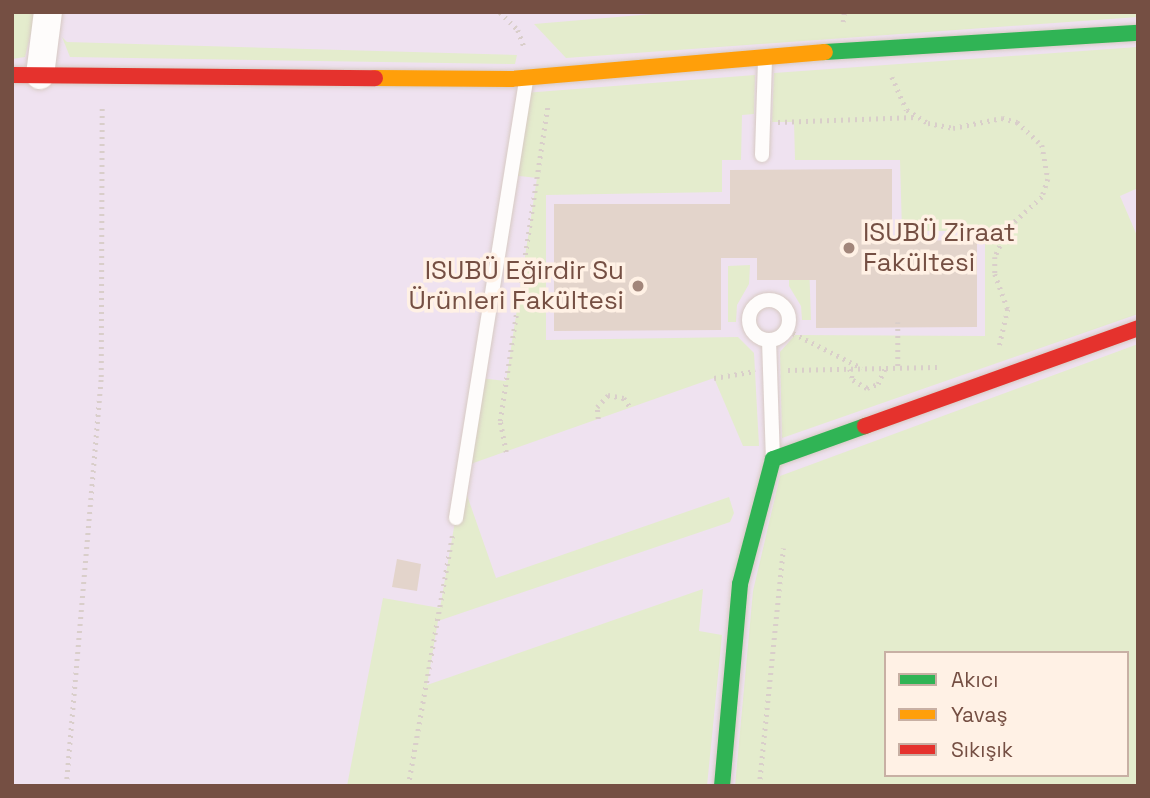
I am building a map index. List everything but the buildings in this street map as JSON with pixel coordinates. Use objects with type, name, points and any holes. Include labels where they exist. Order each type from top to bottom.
[{"type":"street","points":[[48,12],[26,75],[526,78],[765,58],[1138,33]]},
{"type":"street","points":[[722,786],[740,584],[773,459],[1138,328]]},
{"type":"lane","points":[[762,155],[765,58]]},
{"type":"lane","points":[[456,518],[526,78]]},
{"type":"lane","points":[[769,300],[782,305],[789,317],[787,330],[769,341],[757,337],[750,327],[750,314],[757,304],[769,300]]},
{"type":"lane","points":[[769,341],[773,459]]},
{"type":"path","points":[[500,12],[523,41],[526,78]]},
{"type":"path","points":[[891,65],[900,101],[916,117]]},
{"type":"path","points":[[66,786],[100,377],[102,74]]},
{"type":"path","points":[[506,452],[500,421],[550,90]]},
{"type":"path","points":[[763,122],[916,117],[953,128],[988,118],[1017,122],[1042,145],[1048,161],[1042,197],[1009,227],[995,257],[995,274],[1007,309],[1007,327],[995,351]]},
{"type":"path","points":[[898,322],[898,368]]},
{"type":"path","points":[[787,330],[862,369]]},
{"type":"path","points":[[714,378],[770,370],[950,366]]},
{"type":"path","points":[[850,369],[853,380],[867,388],[878,384],[884,368]]},
{"type":"path","points":[[598,419],[599,401],[608,395],[624,398],[630,407]]},
{"type":"path","points":[[408,786],[456,518]]},
{"type":"path","points":[[759,786],[783,544]]},
{"type":"shaded area","points":[[12,12],[1138,12],[1138,786],[12,786]]},
{"type":"green space","points":[[12,12],[36,12],[25,57],[12,59]]},
{"type":"green space","points":[[677,12],[1138,12],[1138,17],[566,58],[534,24]]},
{"type":"green space","points":[[62,37],[67,42],[517,55],[515,64],[70,57]]},
{"type":"green space","points":[[1138,47],[1138,188],[1120,196],[1138,238],[1138,314],[782,438],[780,352],[795,335],[985,336],[985,231],[902,231],[900,160],[795,160],[794,122],[772,122],[774,73]]},
{"type":"green space","points":[[755,75],[754,114],[742,115],[741,160],[722,160],[722,192],[546,195],[546,340],[738,337],[754,353],[759,446],[743,446],[714,378],[465,466],[479,378],[506,381],[537,178],[511,175],[524,93]]},
{"type":"green space","points":[[789,263],[809,263],[811,320],[802,320],[801,306],[789,286]]},
{"type":"green space","points":[[750,265],[749,284],[737,305],[736,322],[728,322],[728,266]]},
{"type":"green space","points":[[1138,344],[1138,786],[735,786],[753,591],[780,476]]},
{"type":"green space","points":[[462,481],[496,578],[729,497],[734,513],[730,522],[438,621],[427,685],[703,589],[699,631],[722,635],[707,786],[347,786],[383,598],[440,608]]},
{"type":"traffic: fast","points":[[825,52],[1138,33]]},
{"type":"traffic: fast","points":[[722,786],[740,584],[773,459],[865,426]]},
{"type":"traffic: slow","points":[[375,78],[511,79],[825,52]]},
{"type":"traffic: jam","points":[[12,75],[375,78]]},
{"type":"traffic: jam","points":[[865,426],[1138,328]]},
{"type":"place","name":"ISUBÜ Ziraat Fakültesi","points":[[849,248]]},
{"type":"place","name":"ISUBÜ Eğirdir Su Ürünleri Fakültesi","points":[[638,286]]}]
